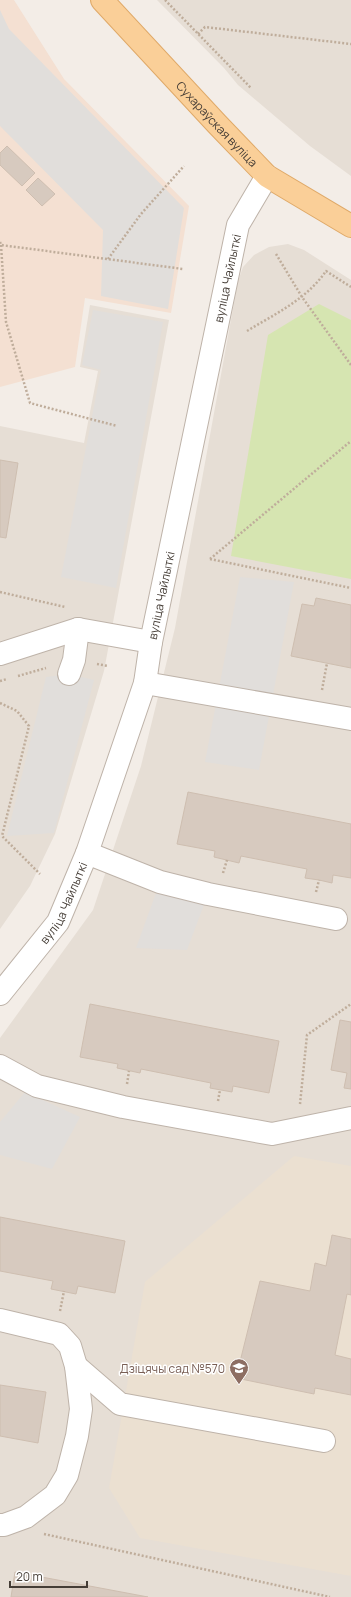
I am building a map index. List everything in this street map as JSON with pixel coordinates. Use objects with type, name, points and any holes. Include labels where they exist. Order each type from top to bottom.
[{"type":"main road","name":"Сухараўская вуліца","points":[[102,0],[267,176],[351,226]]},
{"type":"street","name":"вуліца Чайлыткі","points":[[0,994],[58,922],[87,853],[145,683],[152,642],[238,225],[267,176]]},
{"type":"street","points":[[69,674],[74,660],[78,629]]},
{"type":"street","points":[[0,654],[78,629],[152,642]]},
{"type":"street","points":[[145,683],[351,719]]},
{"type":"street","points":[[87,853],[160,882],[208,894],[336,919]]},
{"type":"street","points":[[0,1066],[38,1086],[123,1107],[272,1134],[351,1118]]},
{"type":"street","points":[[0,1320],[59,1334],[70,1346],[76,1366],[81,1409],[77,1436],[67,1475],[55,1495],[26,1517],[0,1525]]},
{"type":"street","points":[[76,1366],[120,1404],[324,1441]]},
{"type":"path","points":[[165,0],[251,88]]},
{"type":"path","points":[[198,34],[205,27],[351,44]]},
{"type":"path","points":[[108,259],[141,214],[184,166]]},
{"type":"path","points":[[117,426],[30,403],[6,322],[1,243],[183,269]]},
{"type":"path","points":[[276,254],[302,297],[351,365]]},
{"type":"path","points":[[248,331],[302,297],[326,272],[351,287]]},
{"type":"path","points":[[351,441],[210,559],[351,588]]},
{"type":"path","points":[[0,592],[66,607]]},
{"type":"path","points":[[0,703],[17,711],[29,726],[2,836],[40,874]]},
{"type":"path","points":[[297,1129],[307,1036],[351,1004]]},
{"type":"path","points":[[43,1534],[330,1597]]},
{"type":"shaded area","points":[[0,0],[14,0],[64,79],[189,206],[171,313],[85,298],[75,367],[0,387]]},
{"type":"shaded area","points":[[157,0],[351,0],[351,176],[310,146],[238,85],[224,68]]},
{"type":"shaded area","points":[[0,10],[9,29],[184,208],[168,309],[101,296],[103,230],[0,126]]},
{"type":"shaded area","points":[[288,244],[304,250],[351,280],[351,1597],[0,1597],[0,1038],[93,910],[141,766],[175,628],[238,281],[243,267],[254,255],[269,247]]},
{"type":"shaded area","points":[[90,305],[169,320],[104,671],[55,834],[30,886],[0,929],[0,426],[84,443],[98,371],[80,367]]},
{"type":"shaded area","points":[[93,310],[163,322],[116,588],[61,577],[101,370],[82,365]]},
{"type":"shaded area","points":[[240,577],[294,582],[259,770],[205,762]]},
{"type":"shaded area","points":[[69,674],[94,680],[54,833],[7,836],[46,677]]},
{"type":"shaded area","points":[[160,882],[208,894],[187,950],[136,948]]},
{"type":"shaded area","points":[[25,1092],[80,1117],[52,1169],[0,1155],[0,1122]]},
{"type":"shaded area","name":"Дзіцячы сад №570","points":[[294,1156],[351,1166],[351,1576],[140,1538],[109,1488],[145,1282]]},
{"type":"green space","points":[[319,304],[351,320],[351,579],[231,556],[268,335]]},
{"type":"building","points":[[7,146],[35,173],[22,186],[0,165],[0,153]]},
{"type":"building","points":[[38,178],[55,194],[42,206],[26,190]]},
{"type":"building","points":[[0,460],[18,463],[6,538],[0,537]]},
{"type":"building","points":[[316,598],[351,605],[351,668],[291,656],[302,604],[314,606]]},
{"type":"building","points":[[188,792],[351,824],[351,878],[333,875],[332,883],[305,878],[307,869],[241,856],[239,863],[214,857],[215,851],[177,844]]},
{"type":"building","points":[[90,1004],[279,1041],[269,1093],[233,1086],[232,1092],[210,1088],[211,1083],[141,1069],[140,1073],[117,1068],[118,1064],[80,1057]]},
{"type":"building","points":[[340,1020],[351,1022],[351,1089],[344,1088],[347,1073],[331,1070]]},
{"type":"building","points":[[0,1217],[125,1241],[115,1293],[78,1286],[76,1294],[51,1289],[53,1281],[0,1271]]},
{"type":"building","points":[[332,1235],[351,1239],[351,1295],[347,1294],[335,1355],[351,1359],[351,1395],[315,1388],[314,1394],[236,1378],[260,1281],[310,1291],[315,1263],[326,1266]]},
{"type":"building","points":[[0,1385],[46,1392],[38,1443],[0,1436]]},
{"type":"building","points":[[15,1572],[148,1597],[11,1597]]},
{"type":"place","name":"Дзіцячы сад №570","points":[[239,1385]]}]
